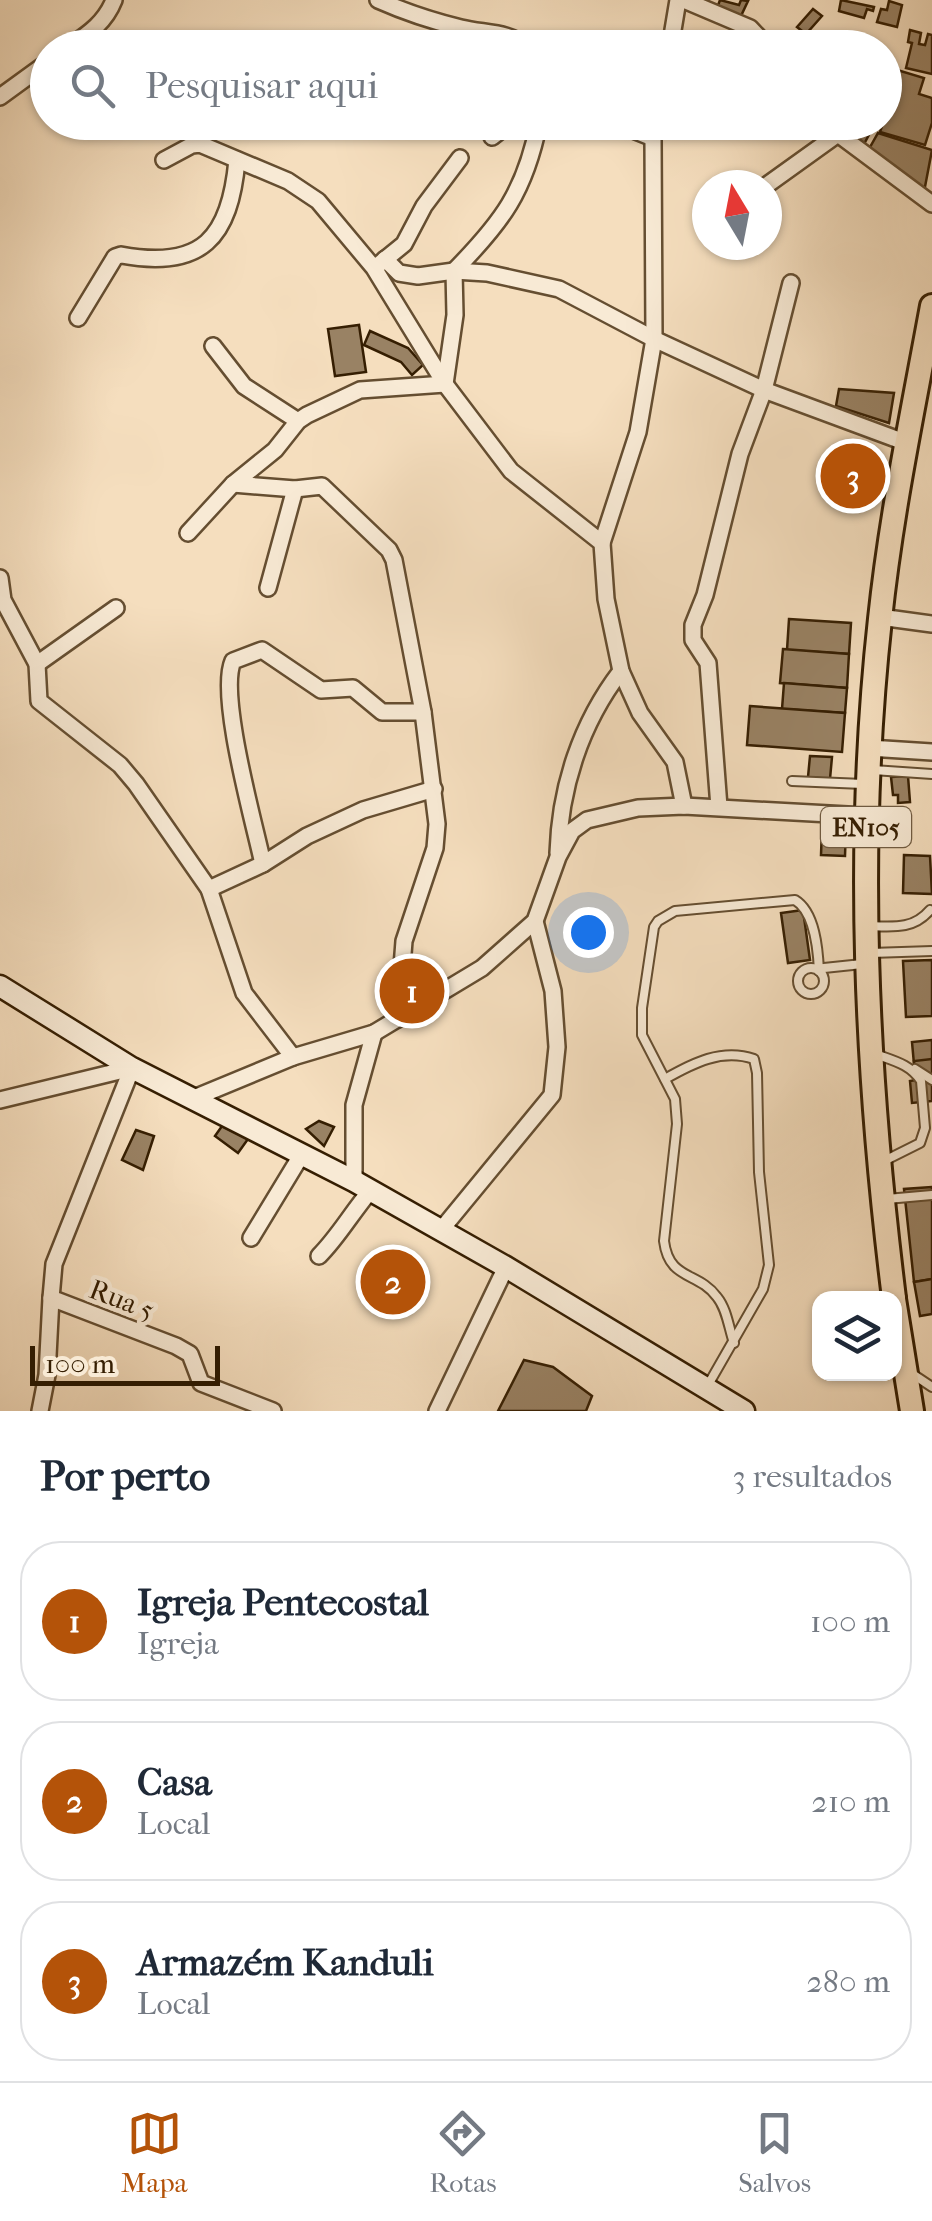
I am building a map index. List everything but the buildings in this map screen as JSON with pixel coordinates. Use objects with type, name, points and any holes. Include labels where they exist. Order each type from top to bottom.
[{"type":"main road","name":"EN105","points":[[893,1291],[871,1053],[866,816],[880,617],[932,306]]},
{"type":"main road","points":[[0,986],[132,1068],[362,1185],[506,1267],[744,1411]]},
{"type":"main road","name":"EN105","points":[[902,1359],[910,1407]]},
{"type":"street","points":[[93,30],[108,15],[114,0]]},
{"type":"street","points":[[378,0],[428,20],[468,30]]},
{"type":"street","points":[[674,30],[681,0],[752,30]]},
{"type":"street","points":[[0,97],[30,75]]},
{"type":"street","points":[[445,384],[454,315],[454,271],[486,239],[513,202],[532,162],[536,140]]},
{"type":"street","points":[[654,140],[654,339],[638,432],[602,543],[606,599],[622,671],[640,713],[674,762],[684,806]]},
{"type":"street","points":[[782,172],[820,140]]},
{"type":"street","points":[[849,140],[932,204]]},
{"type":"street","points":[[164,160],[200,144],[288,181],[318,201],[380,264],[445,384],[511,472],[602,543]]},
{"type":"street","points":[[380,264],[404,244],[424,206],[460,158]]},
{"type":"street","points":[[78,318],[115,257],[167,260],[185,257],[198,248],[230,212],[237,160]]},
{"type":"street","points":[[380,264],[418,276],[454,271],[486,273],[559,290],[764,390],[907,443]]},
{"type":"street","points":[[719,807],[708,663],[693,640],[693,625],[706,595],[720,523],[764,390],[791,283]]},
{"type":"street","points":[[213,346],[244,386],[298,421]]},
{"type":"street","points":[[188,533],[233,484],[276,450],[298,421],[360,390],[445,384]]},
{"type":"street","points":[[233,484],[329,489],[394,560],[434,789],[435,848],[404,941],[398,1020]]},
{"type":"street","points":[[268,588],[296,488]]},
{"type":"street","points":[[0,578],[2,600],[37,664],[38,702],[120,765],[209,889],[244,993],[292,1057]]},
{"type":"street","points":[[37,664],[116,608]]},
{"type":"street","points":[[880,617],[932,624]]},
{"type":"street","points":[[263,864],[234,734],[229,675],[233,662],[262,650],[321,690],[353,688],[382,712],[423,712]]},
{"type":"street","points":[[558,857],[558,820],[570,770],[593,715],[622,671]]},
{"type":"street","points":[[868,768],[932,752]]},
{"type":"street","points":[[209,889],[363,810],[434,789]]},
{"type":"street","points":[[194,1098],[292,1057],[374,1033],[482,968],[535,921],[558,857],[572,831],[586,820],[638,808],[684,806],[866,816]]},
{"type":"street","points":[[441,1230],[552,1095],[556,1074],[553,991],[535,921]]},
{"type":"street","points":[[318,1256],[336,1238],[362,1185],[354,1104],[374,1033]]},
{"type":"street","points":[[0,1100],[132,1068]]},
{"type":"street","name":"Rua 5","points":[[132,1068],[54,1264],[51,1298],[176,1346],[190,1354],[202,1384],[274,1411]]},
{"type":"street","points":[[251,1238],[302,1154]]},
{"type":"street","points":[[436,1411],[506,1267]]},
{"type":"street","points":[[40,1411],[47,1374],[51,1298]]},
{"type":"lane","points":[[792,781],[868,768],[932,774]]},
{"type":"lane","points":[[734,1344],[716,1294],[679,1272],[666,1258],[664,1241],[677,1124],[675,1099],[642,1034],[649,951],[658,920],[675,911],[795,900],[804,905],[811,922],[820,971],[866,958],[932,951]]},
{"type":"lane","points":[[866,926],[908,926],[920,922],[930,910]]},
{"type":"lane","points":[[871,1053],[926,1073],[932,1080]]},
{"type":"lane","points":[[665,1079],[722,1055],[754,1060],[759,1172],[769,1265],[763,1289],[706,1389]]},
{"type":"lane","points":[[911,1068],[921,1081],[926,1128],[920,1142]]},
{"type":"lane","points":[[880,1163],[932,1134]]},
{"type":"lane","points":[[882,1199],[932,1194]]},
{"type":"lane","points":[[903,1367],[932,1387]]},
{"type":"place","name":"Armazém Kanduli","points":[[853,476]]},
{"type":"place","name":"Igreja Pentecostal","points":[[412,991]]},
{"type":"place","name":"Casa","points":[[393,1282]]}]
